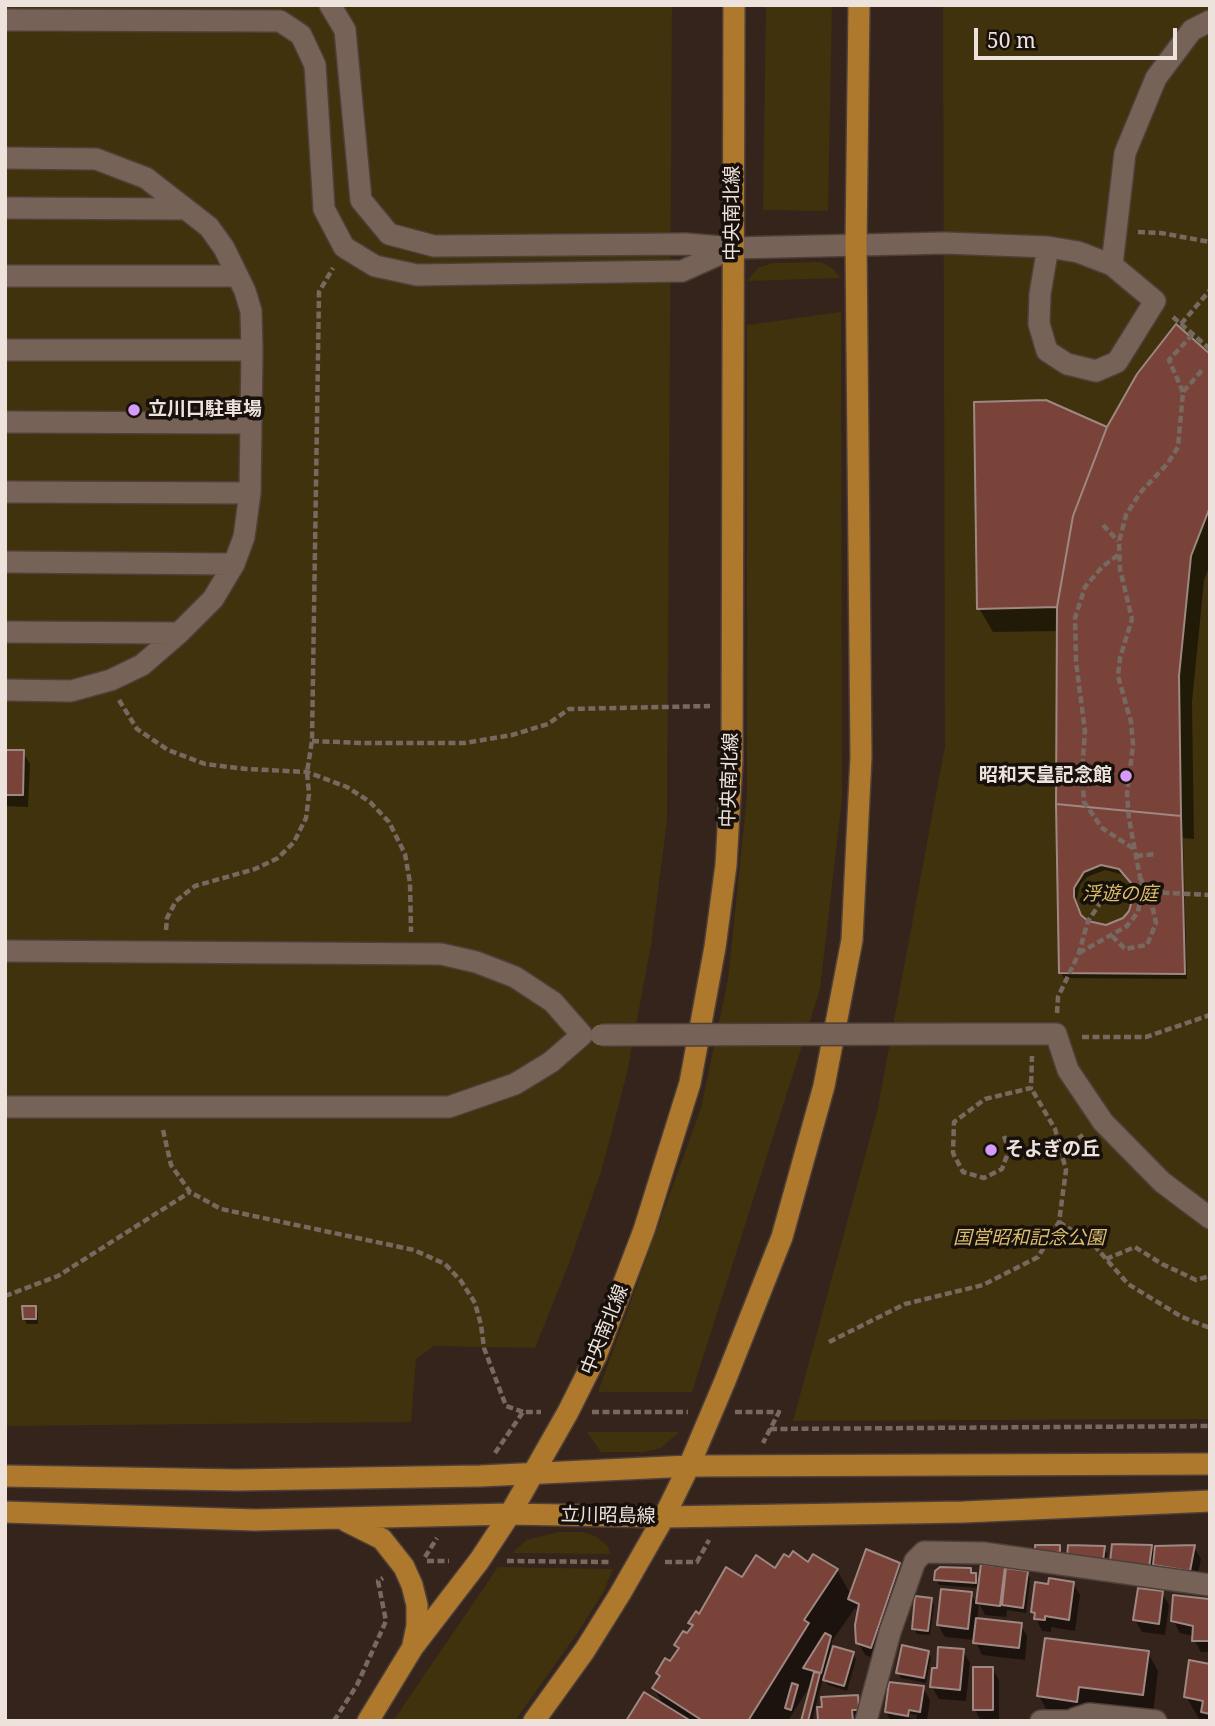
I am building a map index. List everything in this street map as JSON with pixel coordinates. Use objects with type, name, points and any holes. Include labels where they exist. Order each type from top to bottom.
[{"type":"main road","name":"中央南北線","points":[[368,1721],[413,1647],[479,1561],[510,1514],[596,1356],[644,1230],[690,1083],[715,947],[726,865],[732,706],[734,5]]},
{"type":"main road","points":[[534,1721],[606,1616],[664,1517],[689,1466],[782,1237],[824,1086],[852,940],[861,757],[856,245],[859,5]]},
{"type":"main road","points":[[5,1476],[238,1480],[534,1474],[689,1466],[1210,1464]]},
{"type":"main road","name":"立川昭島線","points":[[5,1512],[255,1520],[510,1514],[664,1517],[977,1512],[1210,1501]]},
{"type":"main road","points":[[338,1518],[382,1539],[404,1567],[417,1605],[413,1647]]},
{"type":"street","points":[[330,5],[345,30],[361,200],[389,234],[434,246],[686,244],[733,248],[945,243],[1048,247],[1078,251],[1112,265],[1154,301],[1117,362],[1096,371],[1067,364],[1047,351],[1039,324],[1040,294],[1048,247]]},
{"type":"street","points":[[5,20],[280,21],[301,36],[315,65],[324,209],[344,247],[375,266],[417,275],[682,271],[733,248]]},
{"type":"street","points":[[1112,265],[1125,153],[1156,78],[1192,30],[1210,21]]},
{"type":"street","points":[[5,158],[96,159],[146,178],[186,209],[209,227],[224,248],[245,291],[251,311],[252,350],[250,493],[244,537],[234,564],[213,599],[142,665],[111,680],[71,691],[5,690]]},
{"type":"street","points":[[5,208],[186,209]]},
{"type":"street","points":[[5,276],[236,276]]},
{"type":"street","points":[[5,350],[252,350]]},
{"type":"street","points":[[5,422],[250,423]]},
{"type":"street","points":[[5,492],[250,493]]},
{"type":"street","points":[[5,562],[234,564]]},
{"type":"street","points":[[5,632],[179,633]]},
{"type":"street","points":[[5,951],[441,954],[476,962],[514,977],[553,1002],[591,1035]]},
{"type":"street","points":[[5,1107],[449,1107],[514,1084],[591,1035],[1056,1034],[1068,1070],[1103,1122],[1162,1182],[1210,1218]]},
{"type":"street","points":[[866,1721],[890,1632],[915,1561],[924,1552],[984,1553],[1210,1585]]},
{"type":"street","points":[[1041,1721],[1074,1720],[1089,1714],[1156,1721]]},
{"type":"path","points":[[1116,231],[1161,233],[1210,242]]},
{"type":"path","points":[[165,952],[167,918],[176,901],[195,886],[255,869],[278,858],[294,842],[306,818],[309,794],[307,772],[312,741],[319,292],[344,247]]},
{"type":"path","points":[[1181,324],[1210,290]]},
{"type":"path","points":[[1154,301],[1210,349]]},
{"type":"path","points":[[1079,953],[1127,926],[1138,912],[1141,897],[1127,794],[1133,745],[1131,722],[1118,676],[1120,658],[1132,619],[1118,555],[1119,542],[1126,515],[1140,493],[1168,463],[1178,447],[1183,392],[1169,360],[1193,334]]},
{"type":"path","points":[[1183,392],[1202,369]]},
{"type":"path","points":[[1103,526],[1119,542]]},
{"type":"path","points":[[1118,555],[1102,567],[1085,587],[1075,618],[1076,662],[1085,731],[1082,772],[1084,802],[1102,828],[1135,853],[1156,854]]},
{"type":"path","points":[[111,680],[124,710],[137,729],[168,750],[205,764],[307,772],[347,787],[370,802],[389,822],[405,854],[410,883],[412,953]]},
{"type":"path","points":[[312,741],[466,743],[512,735],[548,723],[569,709],[732,706]]},
{"type":"path","points":[[1112,936],[1125,949],[1147,945],[1156,923],[1152,905],[1140,877]]},
{"type":"path","points":[[1068,973],[1079,953],[1088,921],[1109,890],[1210,895]]},
{"type":"path","points":[[1082,1037],[1146,1037],[1210,1014]]},
{"type":"path","points":[[829,1342],[905,1304],[983,1285],[1038,1257],[1059,1222],[1066,1170],[1055,1129],[1031,1088],[1032,1034]]},
{"type":"path","points":[[1004,1136],[1009,1150],[1002,1169],[984,1178],[963,1172],[953,1153],[954,1122],[985,1100],[1031,1088]]},
{"type":"path","points":[[161,1108],[171,1165],[190,1192],[221,1209],[414,1250],[444,1264],[461,1281],[475,1303],[484,1348],[506,1406],[523,1412]]},
{"type":"path","points":[[5,1296],[58,1276],[190,1192]]},
{"type":"path","points":[[1059,1222],[1093,1244],[1128,1284],[1182,1317],[1210,1328]]},
{"type":"path","points":[[1106,1259],[1135,1247],[1162,1264],[1196,1280],[1210,1276]]},
{"type":"path","points":[[770,1429],[1210,1426]]},
{"type":"path","points":[[334,1721],[357,1685],[386,1621],[377,1581],[404,1567]]},
{"type":"green space","points":[[5,5],[672,5],[667,821],[651,945],[627,1073],[601,1172],[535,1348],[434,1346],[416,1359],[411,1422],[5,1426]]},
{"type":"green space","points":[[766,5],[832,5],[828,211],[763,210]]},
{"type":"green space","name":"国営昭和記念公園","points":[[943,5],[1210,5],[1210,1419],[793,1421],[877,1112],[945,746]]},
{"type":"green space","points":[[820,262],[831,267],[841,278],[747,281],[758,268],[772,263]]},
{"type":"green space","points":[[841,312],[842,799],[820,989],[692,1392],[598,1392],[701,1108],[728,980],[747,796],[747,325]]},
{"type":"green space","points":[[587,1432],[679,1432],[661,1448],[644,1452],[601,1452]]},
{"type":"green space","points":[[558,1532],[583,1532],[595,1536],[608,1546],[610,1554],[512,1553],[527,1540]]},
{"type":"green space","points":[[498,1567],[613,1569],[603,1593],[576,1635],[515,1721],[393,1721]]},
{"type":"building","name":"浮遊の庭","points":[[1176,324],[1210,354],[1210,507],[1191,556],[1179,676],[1181,816],[1056,804],[1057,607],[1073,516],[1107,427],[1137,374]]},
{"type":"building","points":[[1046,400],[1107,427],[1073,516],[1057,607],[977,609],[974,402]]},
{"type":"building","points":[[5,750],[24,750],[23,795],[5,795]]},
{"type":"building","points":[[1056,804],[1181,816],[1185,974],[1059,973]],"holes":[[[1101,865],[1119,869],[1131,883],[1134,893],[1129,911],[1123,918],[1106,925],[1088,921],[1081,915],[1074,897],[1074,888],[1084,872]]]},
{"type":"building","points":[[22,1306],[36,1306],[36,1319],[23,1319]]},
{"type":"building","points":[[1112,1544],[1152,1545],[1149,1568],[1110,1562]]},
{"type":"building","points":[[1035,1545],[1060,1545],[1060,1552],[1035,1552]]},
{"type":"building","points":[[1068,1545],[1105,1546],[1103,1561],[1067,1557]]},
{"type":"building","points":[[1195,1545],[1190,1571],[1153,1565],[1155,1546]]},
{"type":"building","points":[[866,1549],[900,1563],[871,1648],[856,1643],[855,1625],[859,1604],[848,1599]]},
{"type":"building","points":[[793,1551],[808,1562],[813,1554],[838,1569],[804,1620],[809,1623],[748,1721],[703,1721],[652,1688],[660,1676],[656,1673],[665,1658],[670,1661],[679,1648],[674,1645],[683,1631],[687,1633],[693,1625],[688,1623],[696,1611],[699,1614],[726,1567],[742,1577],[756,1555],[775,1568],[784,1554],[789,1557]]},
{"type":"building","points":[[981,1564],[1005,1567],[1000,1606],[976,1603]]},
{"type":"building","points":[[940,1567],[971,1568],[971,1573],[976,1573],[976,1583],[934,1580],[935,1571]]},
{"type":"building","points":[[1006,1568],[1028,1571],[1023,1608],[1002,1605]]},
{"type":"building","points":[[1049,1578],[1074,1582],[1069,1620],[1045,1616],[1045,1620],[1034,1619],[1035,1613],[1031,1612],[1035,1582],[1048,1584]]},
{"type":"building","points":[[1138,1588],[1163,1591],[1159,1624],[1133,1620]]},
{"type":"building","points":[[941,1589],[972,1592],[968,1629],[937,1625]]},
{"type":"building","points":[[1209,1593],[1210,1641],[1192,1641],[1193,1626],[1171,1621],[1173,1595],[1209,1599]]},
{"type":"building","points":[[915,1596],[932,1598],[928,1631],[912,1629]]},
{"type":"building","points":[[976,1618],[1022,1623],[1019,1648],[973,1643]]},
{"type":"building","points":[[825,1633],[831,1636],[821,1673],[803,1668]]},
{"type":"building","points":[[1045,1638],[1149,1651],[1143,1695],[1079,1687],[1077,1702],[1037,1696]]},
{"type":"building","points":[[902,1645],[929,1651],[924,1678],[896,1673]]},
{"type":"building","points":[[833,1646],[854,1652],[844,1686],[823,1680]]},
{"type":"building","points":[[938,1647],[964,1649],[960,1690],[930,1687],[932,1668],[937,1668]]},
{"type":"building","points":[[1189,1660],[1210,1664],[1210,1714],[1201,1712],[1203,1701],[1184,1697]]},
{"type":"building","points":[[973,1667],[993,1667],[993,1710],[973,1710]]},
{"type":"building","points":[[814,1672],[820,1673],[808,1721],[801,1721]]},
{"type":"building","points":[[889,1682],[924,1686],[920,1712],[909,1710],[908,1716],[885,1712]]},
{"type":"building","points":[[792,1683],[798,1685],[791,1710],[785,1708]]},
{"type":"building","points":[[644,1692],[691,1721],[626,1721]]},
{"type":"building","points":[[858,1695],[859,1710],[852,1710],[853,1721],[818,1721],[817,1707],[822,1707],[821,1697]]},
{"type":"place","name":"立川口駐車場","points":[[134,410]]},
{"type":"place","name":"昭和天皇記念館","points":[[1126,776]]},
{"type":"place","name":"そよぎの丘","points":[[991,1150]]}]
